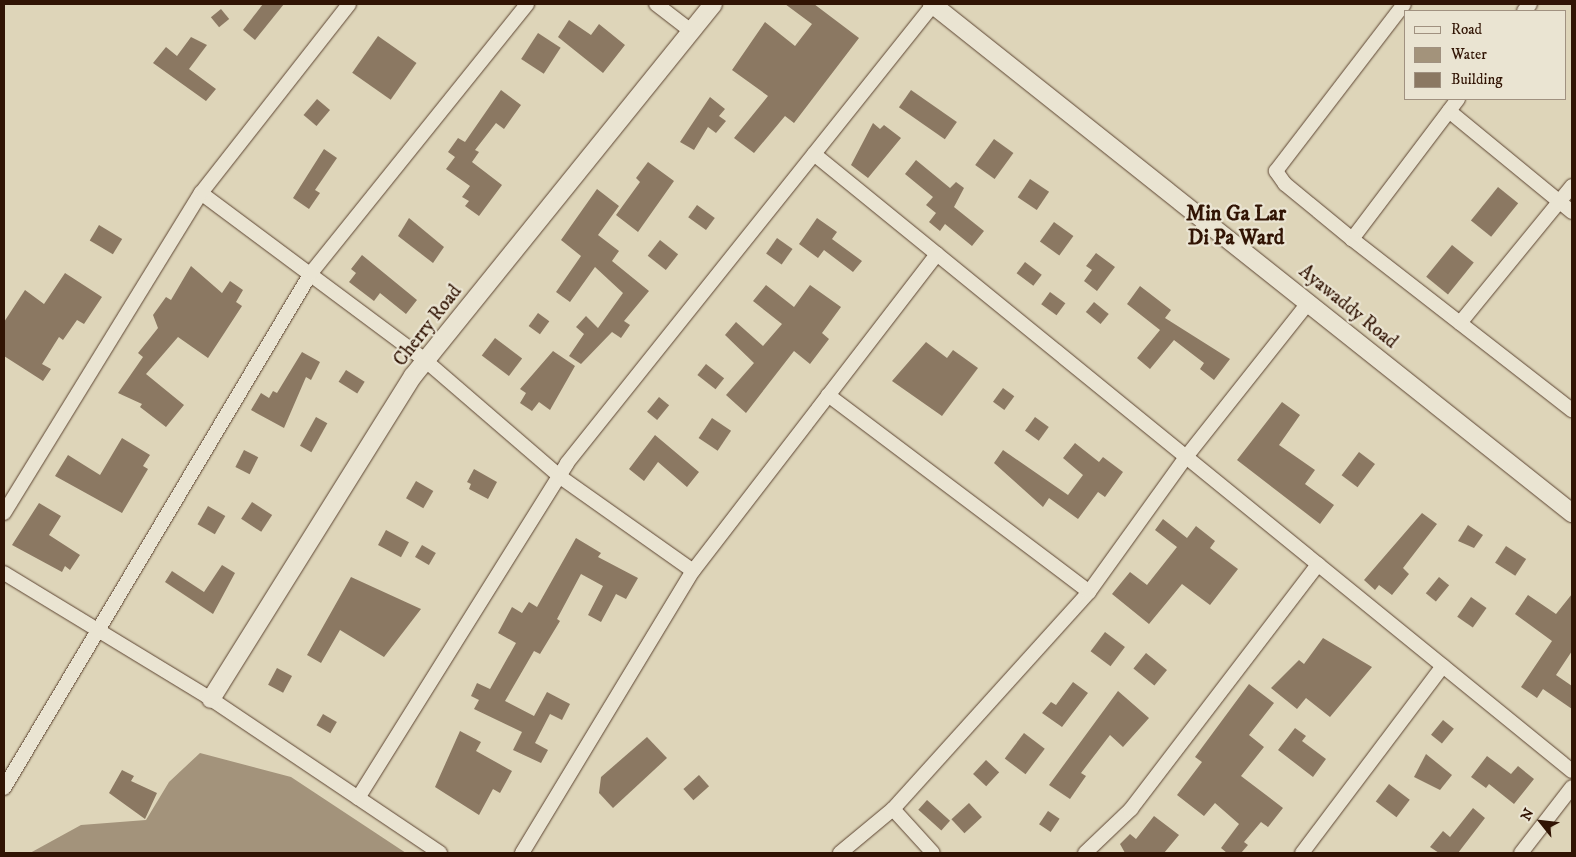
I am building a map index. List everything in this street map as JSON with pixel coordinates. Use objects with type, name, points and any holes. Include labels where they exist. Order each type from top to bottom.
[{"type":"street","points":[[4,513],[201,193],[349,4]]},
{"type":"street","points":[[4,788],[96,629],[311,273],[526,4]]},
{"type":"street","points":[[656,4],[691,31]]},
{"type":"street","name":"Cherry Road","points":[[210,699],[426,361],[713,4]]},
{"type":"street","points":[[358,798],[559,476],[933,4]]},
{"type":"street","name":"Ayawaddy Road","points":[[933,4],[1572,513]]},
{"type":"street","points":[[1404,4],[1276,171],[1352,239],[1572,410]]},
{"type":"street","points":[[1352,239],[1457,100]]},
{"type":"street","points":[[1449,111],[1572,212]]},
{"type":"street","points":[[814,154],[1572,771]]},
{"type":"street","points":[[1460,323],[1572,186]]},
{"type":"street","points":[[201,193],[311,273],[426,361],[559,476],[693,571]]},
{"type":"street","points":[[522,853],[693,571],[936,254]]},
{"type":"street","points":[[840,853],[894,809],[1089,592],[1186,457],[1308,302]]},
{"type":"street","points":[[828,396],[1089,592]]},
{"type":"street","points":[[1085,853],[1131,809],[1318,564]]},
{"type":"street","points":[[4,573],[210,699],[440,853]]},
{"type":"street","points":[[1302,853],[1443,666]]},
{"type":"street","points":[[1521,853],[1572,787]]},
{"type":"street","points":[[894,809],[933,853]]},
{"type":"water","points":[[200,753],[291,777],[406,853],[30,853],[81,825],[146,820],[169,782]]},
{"type":"building","points":[[263,4],[284,4],[255,40],[243,30]]},
{"type":"building","points":[[785,4],[814,4],[859,38],[794,123],[785,116],[754,153],[734,138],[768,96],[732,70],[765,22],[795,46],[812,24]]},
{"type":"building","points":[[221,9],[229,19],[219,27],[211,17]]},
{"type":"building","points":[[569,20],[591,35],[599,24],[625,45],[603,73],[558,37]]},
{"type":"building","points":[[538,33],[561,48],[544,74],[521,59]]},
{"type":"building","points":[[378,36],[417,63],[391,100],[352,73]]},
{"type":"building","points":[[191,37],[207,45],[189,69],[216,89],[206,101],[153,63],[166,47],[177,56]]},
{"type":"building","points":[[501,90],[521,105],[504,129],[496,123],[475,150],[479,152],[472,162],[502,185],[479,216],[465,206],[469,201],[462,197],[470,186],[446,169],[455,157],[448,152],[458,138],[465,142]]},
{"type":"building","points":[[911,90],[957,122],[945,139],[899,107]]},
{"type":"building","points":[[710,97],[725,109],[719,116],[726,121],[716,133],[708,127],[694,150],[680,142]]},
{"type":"building","points":[[317,99],[330,110],[317,126],[304,115]]},
{"type":"building","points":[[873,123],[880,129],[884,125],[901,138],[868,178],[851,165]]},
{"type":"building","points":[[994,139],[1013,153],[995,179],[975,165]]},
{"type":"building","points":[[324,149],[337,158],[315,190],[320,193],[309,209],[293,198]]},
{"type":"building","points":[[916,160],[950,188],[956,182],[964,188],[954,207],[984,231],[972,246],[945,224],[940,231],[929,222],[936,213],[926,205],[933,197],[905,174]]},
{"type":"building","points":[[648,162],[674,181],[638,232],[616,215],[640,182],[636,178]]},
{"type":"building","points":[[1030,179],[1049,192],[1037,210],[1018,197]]},
{"type":"building","points":[[1498,187],[1518,203],[1491,237],[1471,220]]},
{"type":"building","points":[[597,189],[619,206],[598,235],[619,251],[612,261],[649,291],[624,321],[630,325],[621,338],[612,332],[581,364],[569,356],[584,334],[576,327],[586,316],[598,328],[623,293],[595,267],[570,302],[556,292],[581,256],[561,240]]},
{"type":"building","points":[[697,205],[715,218],[706,230],[688,217]]},
{"type":"building","points":[[409,218],[444,247],[433,263],[398,236]]},
{"type":"building","points":[[817,218],[837,232],[832,239],[862,261],[853,272],[824,250],[818,258],[799,244]]},
{"type":"building","points":[[1054,222],[1073,236],[1059,256],[1040,241]]},
{"type":"building","points":[[99,225],[122,239],[113,254],[90,240]]},
{"type":"building","points":[[777,238],[793,249],[782,264],[766,254]]},
{"type":"building","points":[[660,240],[678,254],[666,270],[648,256]]},
{"type":"building","points":[[1452,245],[1474,263],[1448,294],[1426,277]]},
{"type":"building","points":[[1096,253],[1115,267],[1097,291],[1084,281],[1092,270],[1086,266]]},
{"type":"building","points":[[362,255],[417,300],[406,314],[380,293],[374,301],[349,282],[356,273],[351,269]]},
{"type":"building","points":[[1025,262],[1042,275],[1033,286],[1017,273]]},
{"type":"building","points":[[191,266],[222,293],[230,281],[243,290],[236,302],[242,306],[208,358],[178,337],[146,374],[184,405],[166,427],[140,407],[142,404],[118,393],[143,357],[138,353],[158,328],[153,315],[166,297],[171,300]]},
{"type":"building","points":[[65,273],[102,297],[84,324],[77,320],[63,340],[59,337],[42,364],[51,369],[43,381],[4,356],[4,322],[25,290],[44,304]]},
{"type":"building","points":[[766,285],[794,307],[810,285],[841,307],[822,333],[829,339],[810,364],[794,351],[746,413],[726,395],[754,363],[725,335],[736,322],[763,346],[782,324],[753,301]]},
{"type":"building","points":[[1140,286],[1171,310],[1165,318],[1230,359],[1214,380],[1200,369],[1204,363],[1174,340],[1150,369],[1137,358],[1160,330],[1127,304]]},
{"type":"building","points":[[1050,292],[1065,303],[1057,315],[1041,304]]},
{"type":"building","points":[[1094,302],[1109,314],[1101,324],[1086,312]]},
{"type":"building","points":[[538,313],[549,321],[540,334],[529,326]]},
{"type":"building","points":[[495,338],[522,358],[509,376],[482,356]]},
{"type":"building","points":[[926,342],[947,358],[953,350],[978,368],[942,416],[892,381]]},
{"type":"building","points":[[553,351],[575,366],[550,410],[539,402],[532,411],[520,403],[526,393],[520,389]]},
{"type":"building","points":[[302,352],[320,362],[311,380],[306,377],[284,428],[251,410],[261,393],[269,398],[273,391],[277,393]]},
{"type":"building","points":[[706,364],[724,378],[716,389],[697,375]]},
{"type":"building","points":[[346,370],[365,382],[357,394],[339,382]]},
{"type":"building","points":[[1003,388],[1014,396],[1004,410],[993,402]]},
{"type":"building","points":[[659,397],[669,405],[657,420],[647,412]]},
{"type":"building","points":[[1282,402],[1300,415],[1279,445],[1315,470],[1305,484],[1334,505],[1320,524],[1237,460]]},
{"type":"building","points":[[316,417],[327,423],[311,452],[300,446]]},
{"type":"building","points":[[1035,417],[1049,427],[1039,441],[1025,431]]},
{"type":"building","points":[[712,418],[731,431],[718,451],[699,438]]},
{"type":"building","points":[[655,435],[699,472],[687,487],[658,462],[644,481],[629,469]]},
{"type":"building","points":[[122,438],[150,455],[143,466],[148,469],[122,513],[55,476],[68,455],[100,475]]},
{"type":"building","points":[[1075,443],[1099,462],[1103,457],[1123,472],[1105,497],[1098,492],[1078,519],[1049,498],[1043,507],[994,463],[1003,450],[1068,495],[1083,475],[1063,458]]},
{"type":"building","points":[[244,450],[258,457],[250,474],[235,467]]},
{"type":"building","points":[[1359,452],[1375,464],[1358,487],[1342,475]]},
{"type":"building","points":[[474,469],[497,482],[488,499],[469,489],[471,484],[467,482]]},
{"type":"building","points":[[416,481],[433,491],[423,508],[406,498]]},
{"type":"building","points":[[252,502],[272,515],[261,532],[241,519]]},
{"type":"building","points":[[39,503],[61,516],[49,535],[80,555],[70,570],[65,566],[62,572],[12,545]]},
{"type":"building","points":[[208,506],[225,516],[215,534],[198,524]]},
{"type":"building","points":[[1422,513],[1437,524],[1403,568],[1409,574],[1392,595],[1379,585],[1375,590],[1364,580]]},
{"type":"building","points":[[1163,519],[1187,538],[1196,526],[1215,541],[1210,548],[1238,569],[1210,605],[1182,584],[1149,624],[1112,594],[1130,572],[1147,585],[1177,547],[1155,530]]},
{"type":"building","points":[[1468,525],[1483,535],[1474,548],[1458,541]]},
{"type":"building","points":[[386,530],[409,542],[401,557],[378,545]]},
{"type":"building","points":[[576,538],[601,553],[598,557],[638,578],[626,599],[616,594],[601,622],[588,615],[603,586],[581,574],[557,619],[560,621],[540,654],[534,651],[505,701],[534,716],[547,692],[570,704],[562,720],[550,714],[535,743],[548,750],[541,763],[513,750],[522,732],[474,709],[479,700],[471,696],[477,683],[490,689],[516,643],[498,633],[512,607],[522,613],[529,602],[537,607]]},
{"type":"building","points":[[422,545],[436,553],[429,565],[415,557]]},
{"type":"building","points":[[1506,546],[1526,559],[1515,576],[1495,563]]},
{"type":"building","points":[[222,565],[235,573],[213,614],[165,582],[172,571],[204,592]]},
{"type":"building","points":[[351,577],[421,609],[384,657],[340,630],[321,663],[307,655]]},
{"type":"building","points":[[1439,577],[1449,585],[1436,602],[1426,593]]},
{"type":"building","points":[[1572,594],[1572,651],[1556,675],[1572,686],[1572,709],[1543,689],[1537,698],[1521,687],[1552,641],[1515,614],[1528,595],[1556,614]]},
{"type":"building","points":[[1471,597],[1487,608],[1473,628],[1457,617]]},
{"type":"building","points":[[1105,632],[1125,647],[1111,666],[1091,651]]},
{"type":"building","points":[[1323,638],[1372,667],[1330,717],[1306,698],[1297,709],[1271,688],[1299,660],[1304,664]]},
{"type":"building","points":[[1146,653],[1167,670],[1154,686],[1133,669]]},
{"type":"building","points":[[277,668],[292,676],[283,693],[268,685]]},
{"type":"building","points":[[1073,682],[1088,693],[1062,727],[1042,713],[1051,702],[1056,705]]},
{"type":"building","points":[[1249,684],[1274,703],[1249,735],[1264,747],[1241,776],[1283,808],[1268,827],[1261,822],[1244,842],[1248,845],[1241,853],[1227,853],[1221,848],[1239,824],[1215,803],[1204,816],[1177,795],[1202,762],[1195,757]]},
{"type":"building","points":[[1118,691],[1149,718],[1123,747],[1110,735],[1081,773],[1086,776],[1070,799],[1049,785]]},
{"type":"building","points":[[323,714],[337,722],[330,733],[316,725]]},
{"type":"building","points":[[1443,720],[1454,729],[1442,744],[1431,735]]},
{"type":"building","points":[[1295,728],[1306,736],[1302,741],[1326,759],[1313,777],[1278,750]]},
{"type":"building","points":[[460,731],[481,742],[476,751],[512,771],[500,793],[493,789],[479,815],[435,787]]},
{"type":"building","points":[[1024,733],[1045,749],[1026,774],[1005,759]]},
{"type":"building","points":[[647,737],[667,758],[613,808],[599,793],[601,777]]},
{"type":"building","points":[[1426,754],[1452,775],[1440,790],[1414,777]]},
{"type":"building","points":[[1487,756],[1511,774],[1518,766],[1534,779],[1514,804],[1489,784],[1486,788],[1471,777]]},
{"type":"building","points":[[986,760],[999,772],[986,786],[973,774]]},
{"type":"building","points":[[122,770],[134,776],[131,781],[157,793],[145,819],[109,793]]},
{"type":"building","points":[[699,775],[709,786],[693,800],[683,789]]},
{"type":"building","points":[[1389,784],[1410,800],[1397,817],[1376,802]]},
{"type":"building","points":[[927,800],[950,821],[941,830],[918,810]]},
{"type":"building","points":[[969,803],[982,817],[964,833],[951,819]]},
{"type":"building","points":[[1473,808],[1485,818],[1458,853],[1439,853],[1430,847],[1443,831],[1450,837]]},
{"type":"building","points":[[1048,811],[1060,819],[1051,832],[1039,824]]},
{"type":"building","points":[[1154,816],[1179,835],[1164,853],[1125,853],[1120,844],[1130,834],[1136,839]]},
{"type":"district","name":"Min Ga Lar Di Pa Ward","points":[[1236,226]]}]
